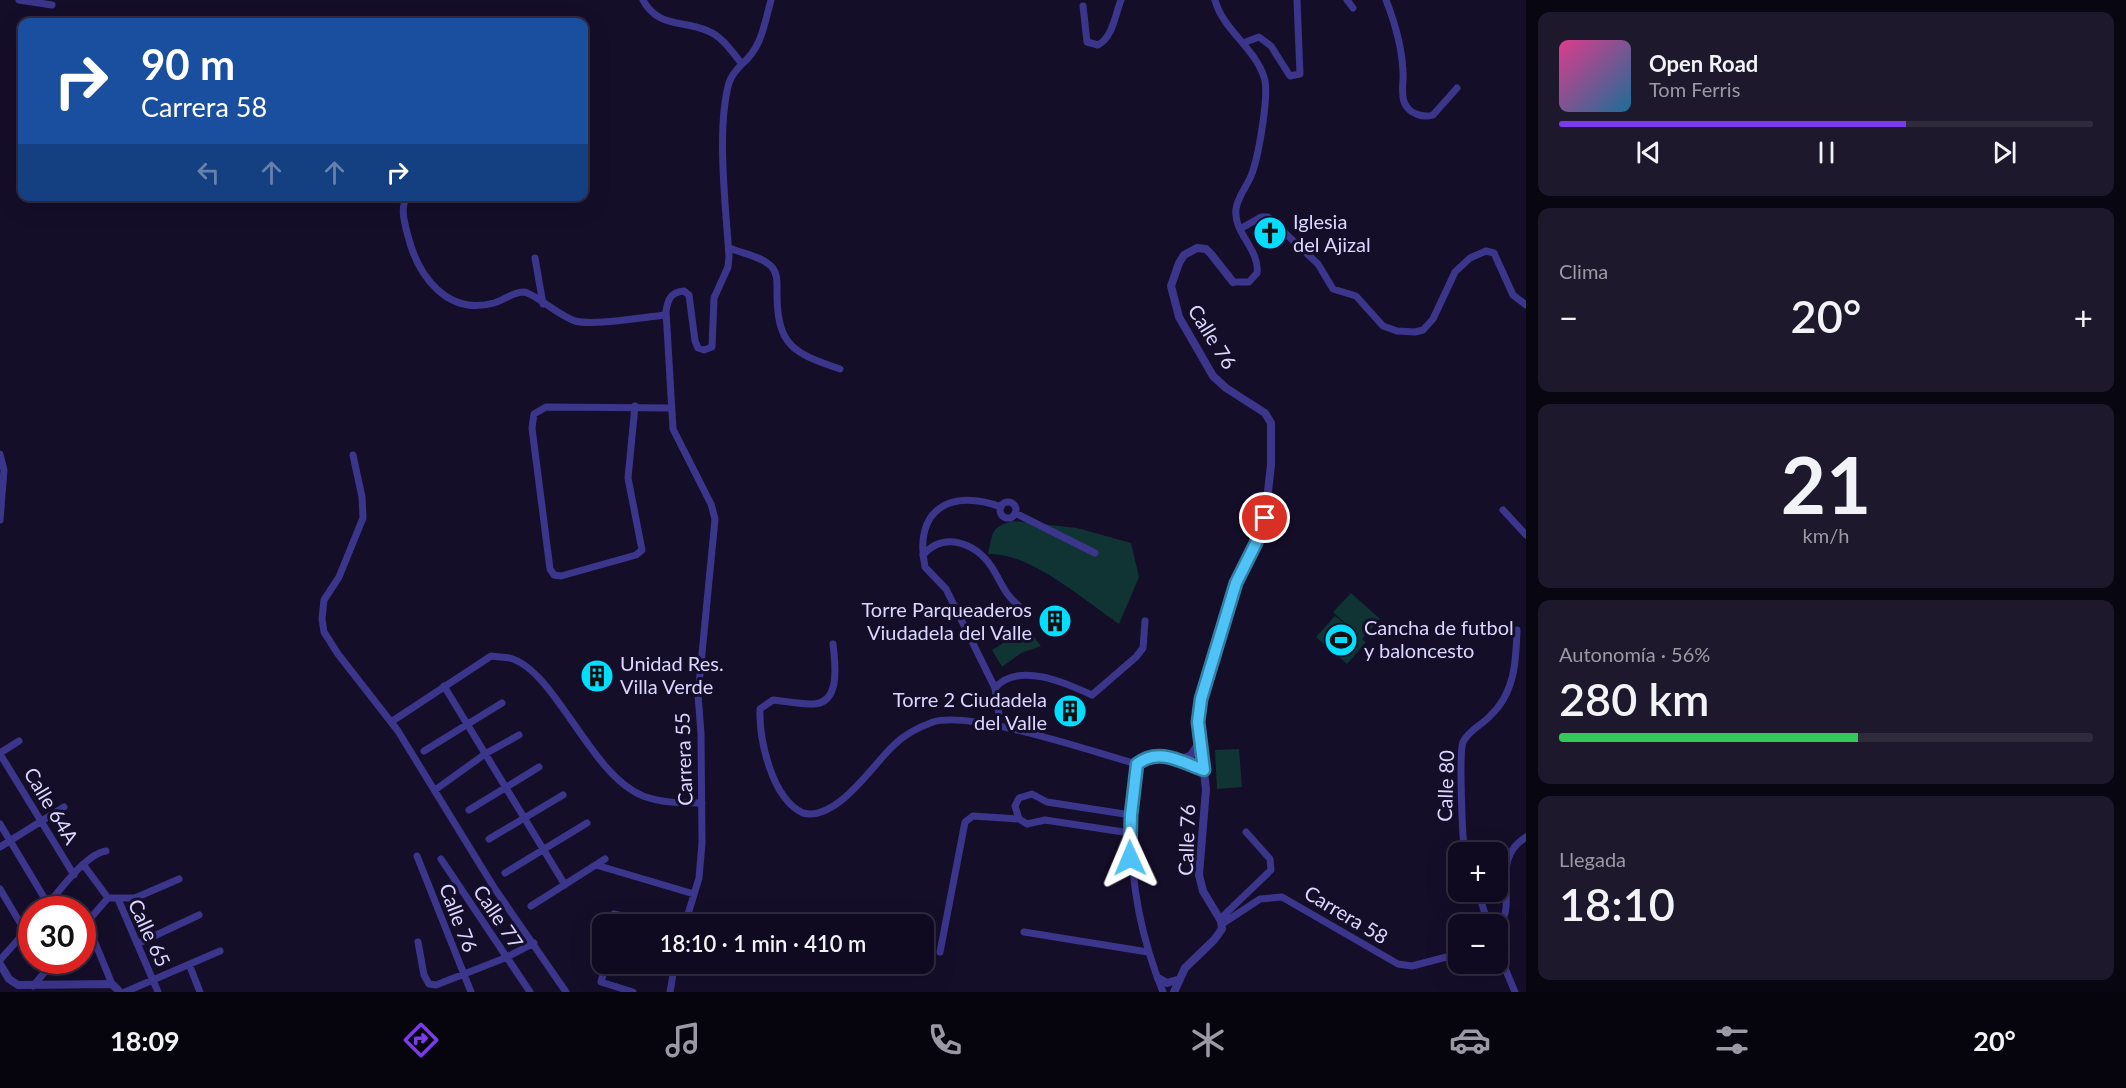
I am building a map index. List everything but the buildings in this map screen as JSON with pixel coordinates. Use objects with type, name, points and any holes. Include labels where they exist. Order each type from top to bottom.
[{"type":"street","points":[[20,0],[52,5]]},
{"type":"street","points":[[643,0],[654,15],[664,22],[691,25],[719,37],[742,64]]},
{"type":"street","points":[[635,406],[628,478],[642,550],[636,555],[561,576],[554,575],[550,569],[532,417],[536,411],[546,407],[635,406],[670,408],[666,315],[668,300],[674,293],[684,291],[691,298],[692,332],[698,348],[704,350],[712,347],[714,298],[728,267],[723,132],[729,81],[753,54],[760,42],[771,0]]},
{"type":"street","points":[[1083,6],[1087,42],[1098,45],[1105,41],[1110,32],[1121,0]]},
{"type":"street","points":[[1215,0],[1220,15],[1260,68],[1266,83],[1254,166],[1236,211],[1240,229],[1261,217],[1268,217],[1318,264],[1333,289],[1356,296],[1383,326],[1397,331],[1415,332],[1430,325],[1455,272],[1470,258],[1486,251],[1494,253],[1513,295],[1526,305]]},
{"type":"street","points":[[1243,43],[1259,37],[1271,46],[1290,76],[1300,74],[1297,0]]},
{"type":"street","points":[[1347,0],[1353,8]]},
{"type":"street","points":[[1386,0],[1397,30],[1403,72],[1404,102],[1407,108],[1422,116],[1433,115],[1457,87]]},
{"type":"street","points":[[406,201],[404,207],[411,246],[426,278],[438,292],[452,300],[481,304],[522,292],[531,294],[563,316],[582,322],[666,315]]},
{"type":"street","name":"Calle 76","points":[[1221,922],[1203,891],[1200,875],[1206,789],[1198,722],[1201,699],[1236,583],[1256,543],[1265,518],[1271,465],[1271,423],[1265,413],[1226,388],[1213,376],[1179,317],[1171,286],[1184,255],[1197,248],[1206,249],[1233,282],[1252,281],[1257,273],[1257,260],[1240,229]]},
{"type":"street","points":[[729,248],[765,261],[772,267],[777,285],[777,321],[784,337],[796,349],[814,360],[840,369]]},
{"type":"street","points":[[535,258],[543,304]]},
{"type":"street","name":"Carrera 55","points":[[670,408],[673,429],[711,504],[715,519],[698,695],[702,803],[699,878],[688,914]]},
{"type":"street","points":[[0,455],[4,470],[0,520]]},
{"type":"street","points":[[353,455],[362,497],[363,518],[339,576],[324,600],[322,619],[324,632],[338,654],[391,722],[495,889],[566,992]]},
{"type":"street","points":[[998,726],[999,715],[995,688],[946,589],[925,567],[923,555],[927,521],[940,508],[967,500],[1001,507],[1000,512],[1005,518],[1015,513],[1095,553]]},
{"type":"street","points":[[1503,510],[1526,535]]},
{"type":"street","points":[[923,555],[936,544],[948,540],[974,549],[991,566],[1005,594],[1018,605]]},
{"type":"street","points":[[995,688],[1001,682],[1024,675],[1065,684],[1092,695],[1136,657],[1143,648],[1145,621]]},
{"type":"street","name":"Calle 80","points":[[1464,842],[1461,825],[1461,749],[1470,733],[1492,715],[1509,688],[1516,665],[1516,630]]},
{"type":"street","points":[[833,644],[836,680],[827,697],[811,705],[773,700],[760,709],[766,760],[789,801],[799,811],[807,814],[815,813],[842,800],[895,744],[920,727],[953,719],[998,726],[1137,764]]},
{"type":"street","points":[[391,722],[491,656],[511,658],[537,677],[614,776],[640,795],[667,803],[702,803]]},
{"type":"street","points":[[444,686],[565,885]]},
{"type":"street","points":[[424,751],[502,703]]},
{"type":"street","points":[[435,790],[485,754],[519,735]]},
{"type":"street","points":[[0,753],[19,741]]},
{"type":"street","points":[[1175,759],[1191,755],[1199,742]]},
{"type":"street","name":"Calle 64A","points":[[0,753],[74,875]]},
{"type":"street","points":[[1163,992],[1148,952],[1133,886],[1130,833],[1137,764],[1153,755],[1175,759],[1204,770]]},
{"type":"street","points":[[469,810],[539,767]]},
{"type":"street","points":[[1019,819],[1015,810],[1017,801],[1028,794],[1047,802],[1131,815]]},
{"type":"street","points":[[489,839],[563,795]]},
{"type":"street","points":[[0,847],[64,807]]},
{"type":"street","points":[[940,952],[965,822],[973,816],[1019,819],[1027,824],[1045,820],[1130,833]]},
{"type":"street","points":[[505,873],[587,823]]},
{"type":"street","points":[[0,824],[40,896]]},
{"type":"street","points":[[1174,992],[1177,980],[1192,959],[1214,940],[1221,922],[1271,870],[1270,859],[1246,832]]},
{"type":"street","points":[[1504,914],[1507,859],[1512,849],[1526,837]]},
{"type":"street","points":[[56,896],[83,864],[99,852],[105,851]]},
{"type":"street","name":"Calle 76","points":[[417,856],[471,992]]},
{"type":"street","points":[[531,906],[605,859]]},
{"type":"street","name":"Calle 77","points":[[441,860],[530,992]]},
{"type":"street","name":"Calle 65","points":[[83,864],[108,898],[118,899],[158,992]]},
{"type":"street","points":[[596,865],[694,894]]},
{"type":"street","points":[[118,899],[135,898],[179,879]]},
{"type":"street","points":[[0,889],[18,918]]},
{"type":"street","name":"Carrera 58","points":[[1221,922],[1260,899],[1282,897],[1398,964],[1412,966],[1448,957]]},
{"type":"street","points":[[96,913],[108,898]]},
{"type":"street","points":[[137,944],[199,915]]},
{"type":"street","points":[[1024,932],[1148,952]]},
{"type":"street","points":[[18,941],[0,962],[13,983],[33,986],[112,984]]},
{"type":"street","points":[[418,942],[424,975],[429,984],[435,985],[505,958],[534,943]]},
{"type":"street","points":[[96,950],[112,984],[122,992],[220,951]]},
{"type":"street","points":[[189,964],[200,992]]},
{"type":"street","points":[[33,986],[43,974]]},
{"type":"street","points":[[603,974],[601,982],[633,992]]},
{"type":"street","points":[[670,992],[671,974]]},
{"type":"street","points":[[1508,974],[1515,992]]},
{"type":"street","points":[[1158,978],[1167,983],[1177,980]]},
{"type":"green space","points":[[1013,521],[1077,528],[1131,543],[1139,577],[1119,624],[1039,569],[1004,555],[988,554],[996,529]]},
{"type":"green space","points":[[1351,593],[1380,619],[1362,639],[1366,642],[1347,664],[1316,637],[1335,616],[1349,627],[1333,612]]},
{"type":"green space","points":[[1027,628],[1041,646],[1021,653],[1002,667],[992,650]]},
{"type":"green space","points":[[1239,749],[1242,787],[1217,789],[1215,750]]},
{"type":"place","name":"Iglesia del Ajizal","points":[[1270,233]]},
{"type":"place","name":"Torre Parqueaderos Viudadela del Valle","points":[[1055,621]]},
{"type":"place","name":"Cancha de futbol y baloncesto","points":[[1341,640]]},
{"type":"place","name":"Unidad Res. Villa Verde","points":[[597,676]]},
{"type":"place","name":"Torre 2 Ciudadela del Valle","points":[[1070,711]]},
{"type":"route","points":[[1130,858],[1133,786],[1137,764],[1153,755],[1162,755],[1204,770],[1198,722],[1201,699],[1236,583],[1256,543],[1265,518]]}]
